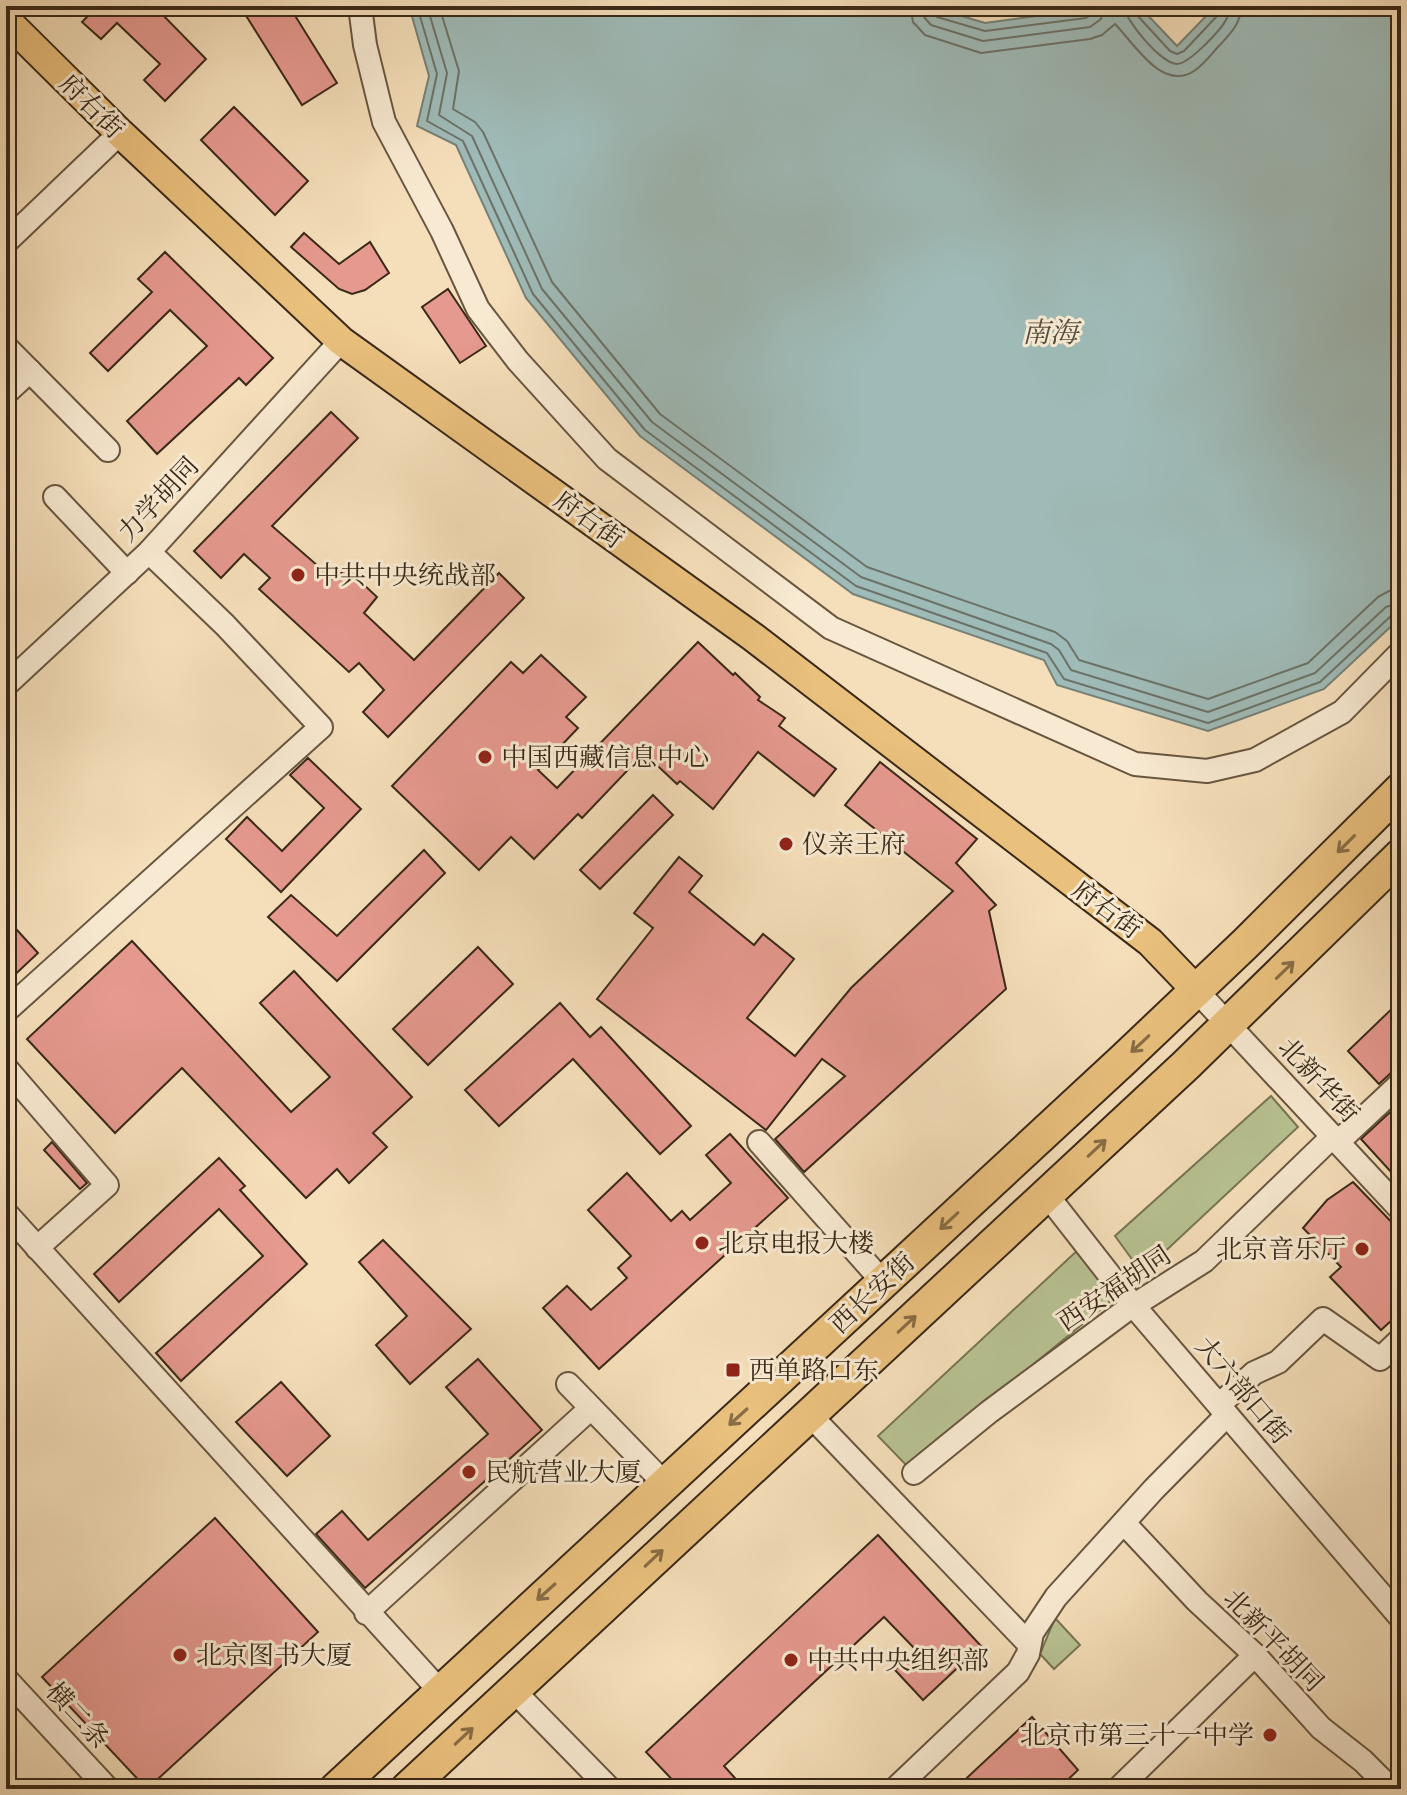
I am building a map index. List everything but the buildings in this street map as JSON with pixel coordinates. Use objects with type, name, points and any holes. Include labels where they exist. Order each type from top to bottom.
[{"type":"highway","name":"西长安街","points":[[336,1789],[1196,990],[1401,789]]},
{"type":"highway","name":"西长安街","points":[[407,1789],[1229,1024],[1401,855]]},
{"type":"main road","name":"府右街","points":[[6,20],[120,133],[341,341],[753,637],[1150,942],[1196,990]]},
{"type":"street","points":[[360,6],[365,45],[384,122],[442,231],[478,309],[518,361],[607,459],[831,628],[1135,764],[1207,771],[1255,760],[1342,712],[1401,652]]},
{"type":"street","points":[[6,242],[120,133]]},
{"type":"street","name":"力学胡同","points":[[6,685],[149,552],[341,341]]},
{"type":"street","points":[[6,347],[108,450]]},
{"type":"street","points":[[6,393],[30,371]]},
{"type":"street","points":[[55,497],[127,573]]},
{"type":"street","points":[[6,1011],[321,727],[225,625],[149,552]]},
{"type":"street","name":"北新华街","points":[[1196,990],[1401,1210]]},
{"type":"street","points":[[6,1068],[107,1185],[37,1248]]},
{"type":"street","name":"西安福胡同","points":[[914,1473],[989,1412],[1133,1305],[1204,1261],[1401,1083]]},
{"type":"street","points":[[759,1142],[883,1282]]},
{"type":"street","name":"大六部口街","points":[[1047,1195],[1133,1305],[1400,1615]]},
{"type":"street","points":[[10,1226],[37,1248],[440,1691]]},
{"type":"street","points":[[895,1789],[1018,1672],[1028,1654],[1032,1633],[1046,1610],[1254,1373],[1278,1362],[1323,1319],[1380,1359],[1401,1339]]},
{"type":"street","points":[[568,1384],[665,1484]]},
{"type":"street","points":[[366,1613],[591,1408]]},
{"type":"street","points":[[809,1414],[1029,1644]]},
{"type":"street","name":"北新平胡同","points":[[1124,1523],[1197,1601],[1255,1655],[1321,1728],[1363,1761],[1391,1789]]},
{"type":"street","points":[[1118,1789],[1255,1655]]},
{"type":"street","name":"横二条","points":[[6,1679],[108,1789]]},
{"type":"street","points":[[513,1690],[610,1789]]},
{"type":"street","name":"横二条","points":[[6,1698],[92,1789]]},
{"type":"green space","points":[[1271,1096],[1298,1127],[1142,1273],[1115,1236]]},
{"type":"green space","points":[[1080,1248],[1118,1295],[908,1467],[878,1436]]},
{"type":"green space","points":[[1055,1618],[1080,1645],[1054,1669],[1040,1654]]},
{"type":"water","name":"南海","points":[[409,6],[928,6],[985,23],[1097,6],[1139,6],[1177,46],[1211,11],[1207,6],[1401,6],[1401,617],[1324,689],[1208,731],[1057,685],[1044,660],[853,594],[640,436],[526,298],[456,145],[417,126],[429,76]]},
{"type":"place","name":"中共中央统战部","points":[[298,575]]},
{"type":"place","name":"中国西藏信息中心","points":[[485,757]]},
{"type":"place","name":"仪亲王府","points":[[786,844]]},
{"type":"place","name":"北京电报大楼","points":[[702,1243]]},
{"type":"place","name":"北京音乐厅","points":[[1362,1249]]},
{"type":"place","name":"西单路口东","points":[[733,1370]]},
{"type":"place","name":"民航营业大厦","points":[[469,1472]]},
{"type":"place","name":"北京图书大厦","points":[[180,1655]]},
{"type":"place","name":"中共中央组织部","points":[[791,1660]]},
{"type":"place","name":"北京市第三十一中学","points":[[1270,1735]]}]
